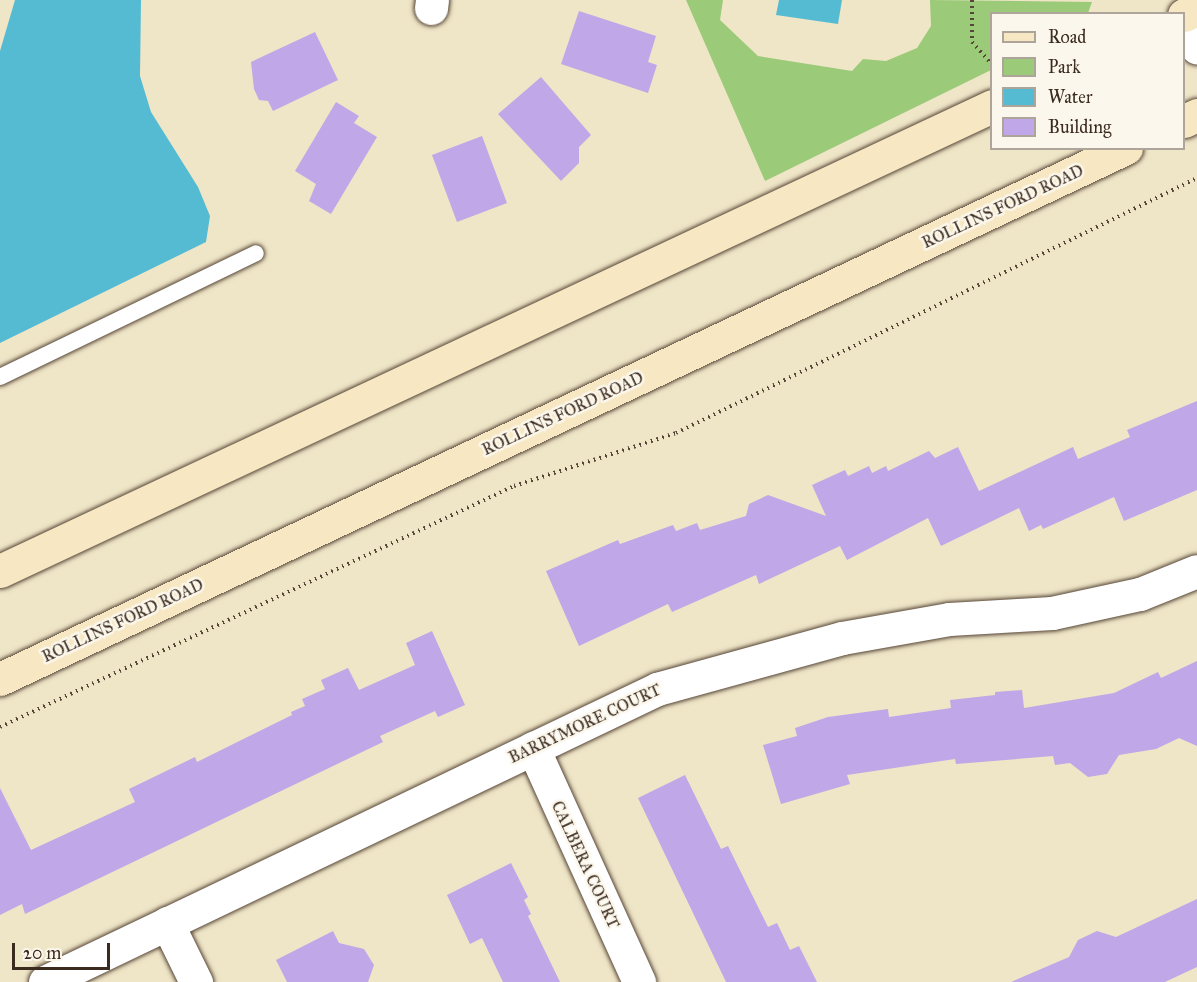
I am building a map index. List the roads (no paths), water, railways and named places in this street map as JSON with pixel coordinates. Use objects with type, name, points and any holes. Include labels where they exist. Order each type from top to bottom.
[{"type":"main road","points":[[0,571],[990,107]]},
{"type":"main road","name":"ROLLINS FORD ROAD","points":[[0,679],[1122,150]]},
{"type":"street","points":[[1185,20],[1197,47]]},
{"type":"street","name":"BARRYMORE COURT","points":[[45,982],[657,688],[842,638],[949,619],[1052,613],[1140,594],[1197,571]]},
{"type":"street","name":"CALBERA COURT","points":[[533,748],[639,982]]},
{"type":"street","points":[[167,923],[196,982]]},
{"type":"lane","points":[[0,377],[256,253]]},
{"type":"water","points":[[15,0],[141,0],[140,76],[151,112],[198,187],[210,216],[206,242],[0,343],[0,51]]},
{"type":"water","points":[[779,0],[842,0],[838,24],[776,15]]}]
